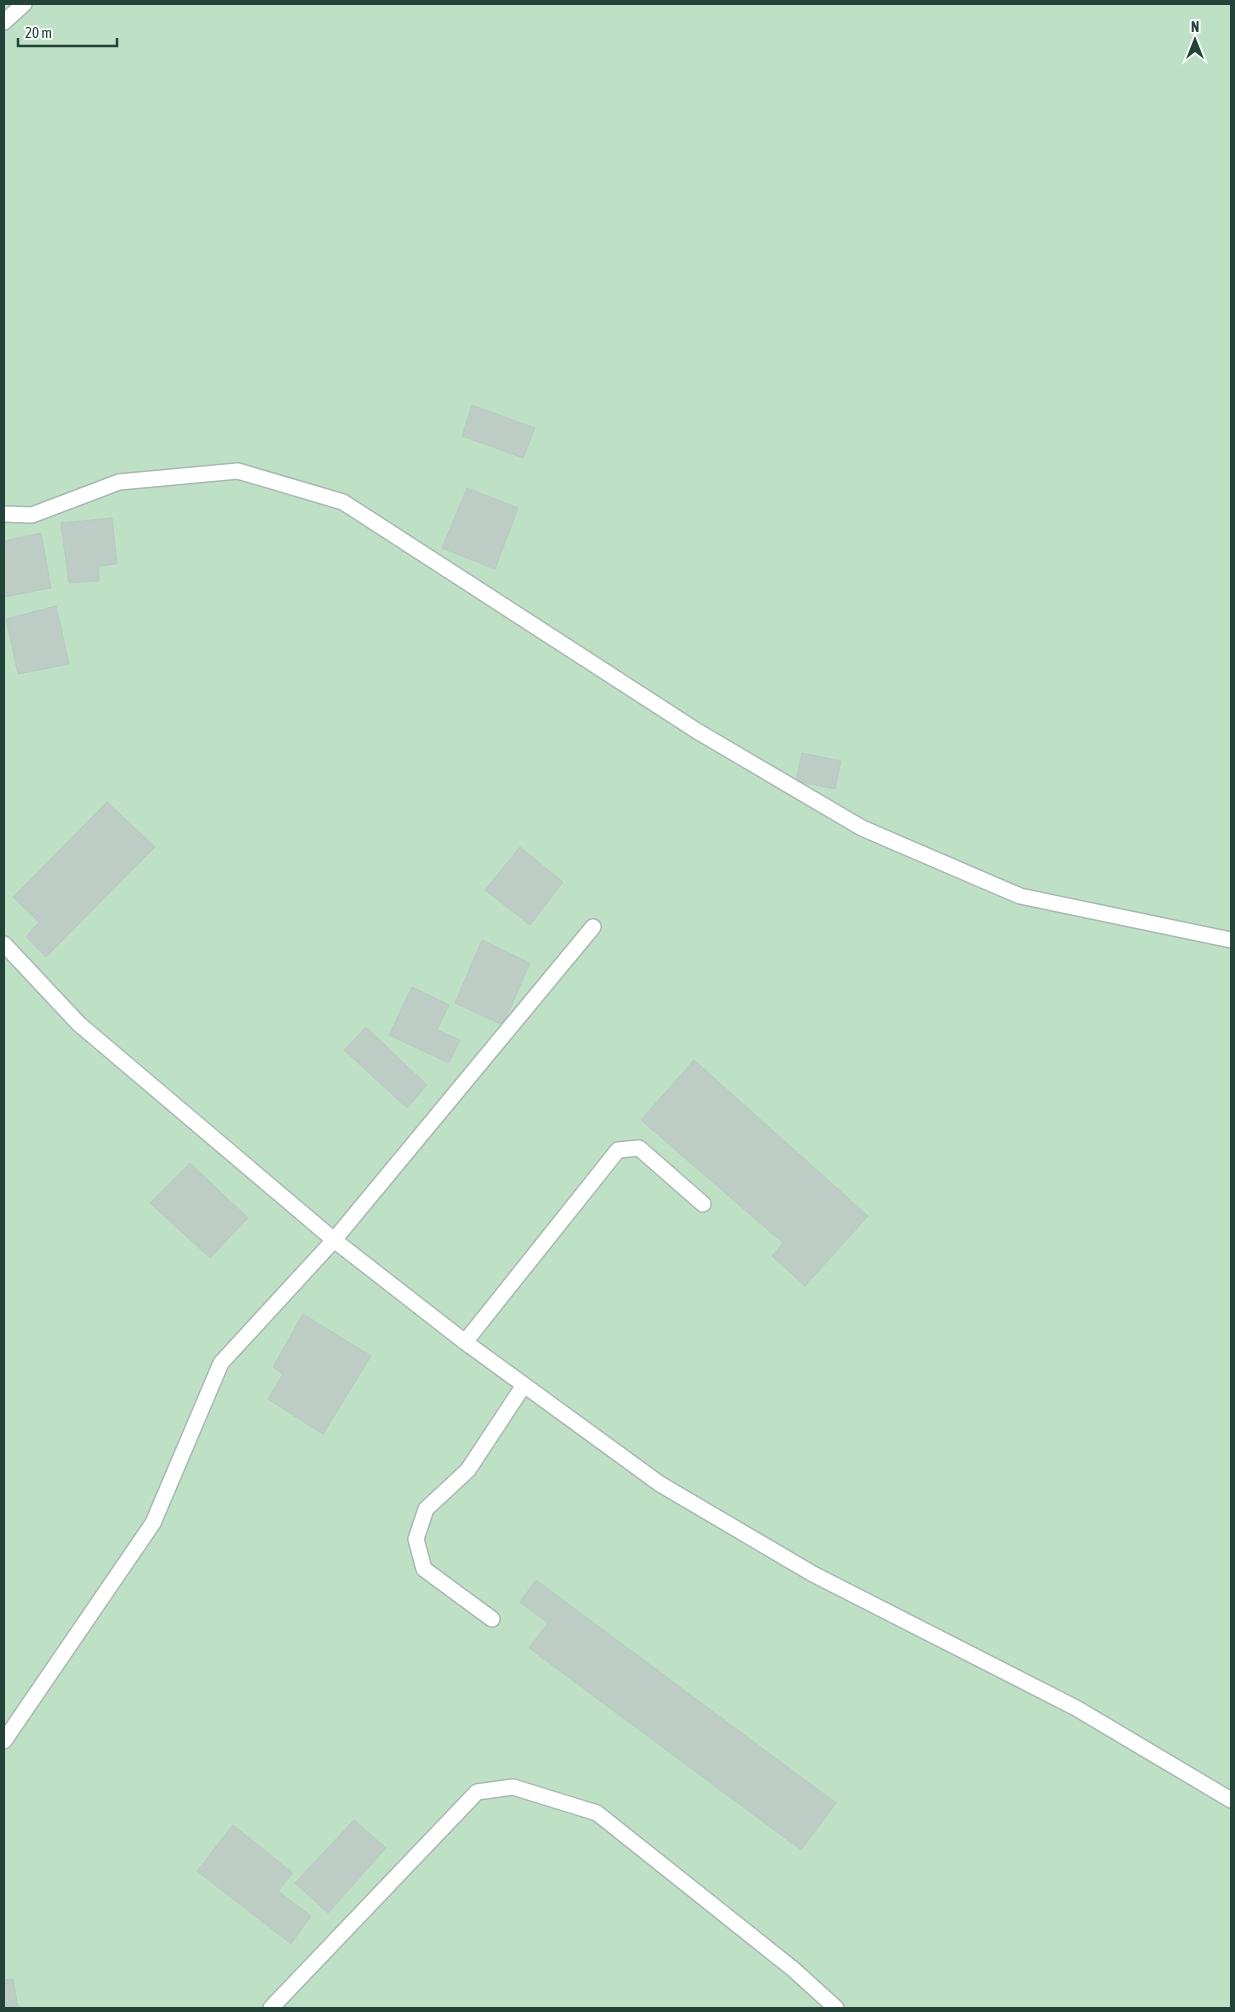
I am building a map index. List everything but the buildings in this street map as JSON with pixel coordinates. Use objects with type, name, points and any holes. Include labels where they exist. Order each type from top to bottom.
[{"type":"street","points":[[4,22],[24,4]]},
{"type":"street","points":[[4,514],[32,515],[118,482],[238,471],[343,502],[697,731],[862,828],[1020,896],[1231,940]]},
{"type":"street","points":[[4,1741],[153,1523],[222,1363],[334,1240],[593,927]]},
{"type":"street","points":[[4,944],[79,1024],[334,1240],[465,1342],[660,1484],[813,1574],[1076,1708],[1231,1800]]},
{"type":"street","points":[[465,1342],[618,1150],[639,1148],[703,1204]]},
{"type":"street","points":[[492,1619],[424,1569],[416,1539],[426,1509],[468,1470],[524,1385]]},
{"type":"street","points":[[271,2008],[477,1792],[513,1787],[597,1813],[793,1969],[836,2008]]},
{"type":"green space","points":[[4,4],[1231,4],[1231,2008],[4,2008]]}]
